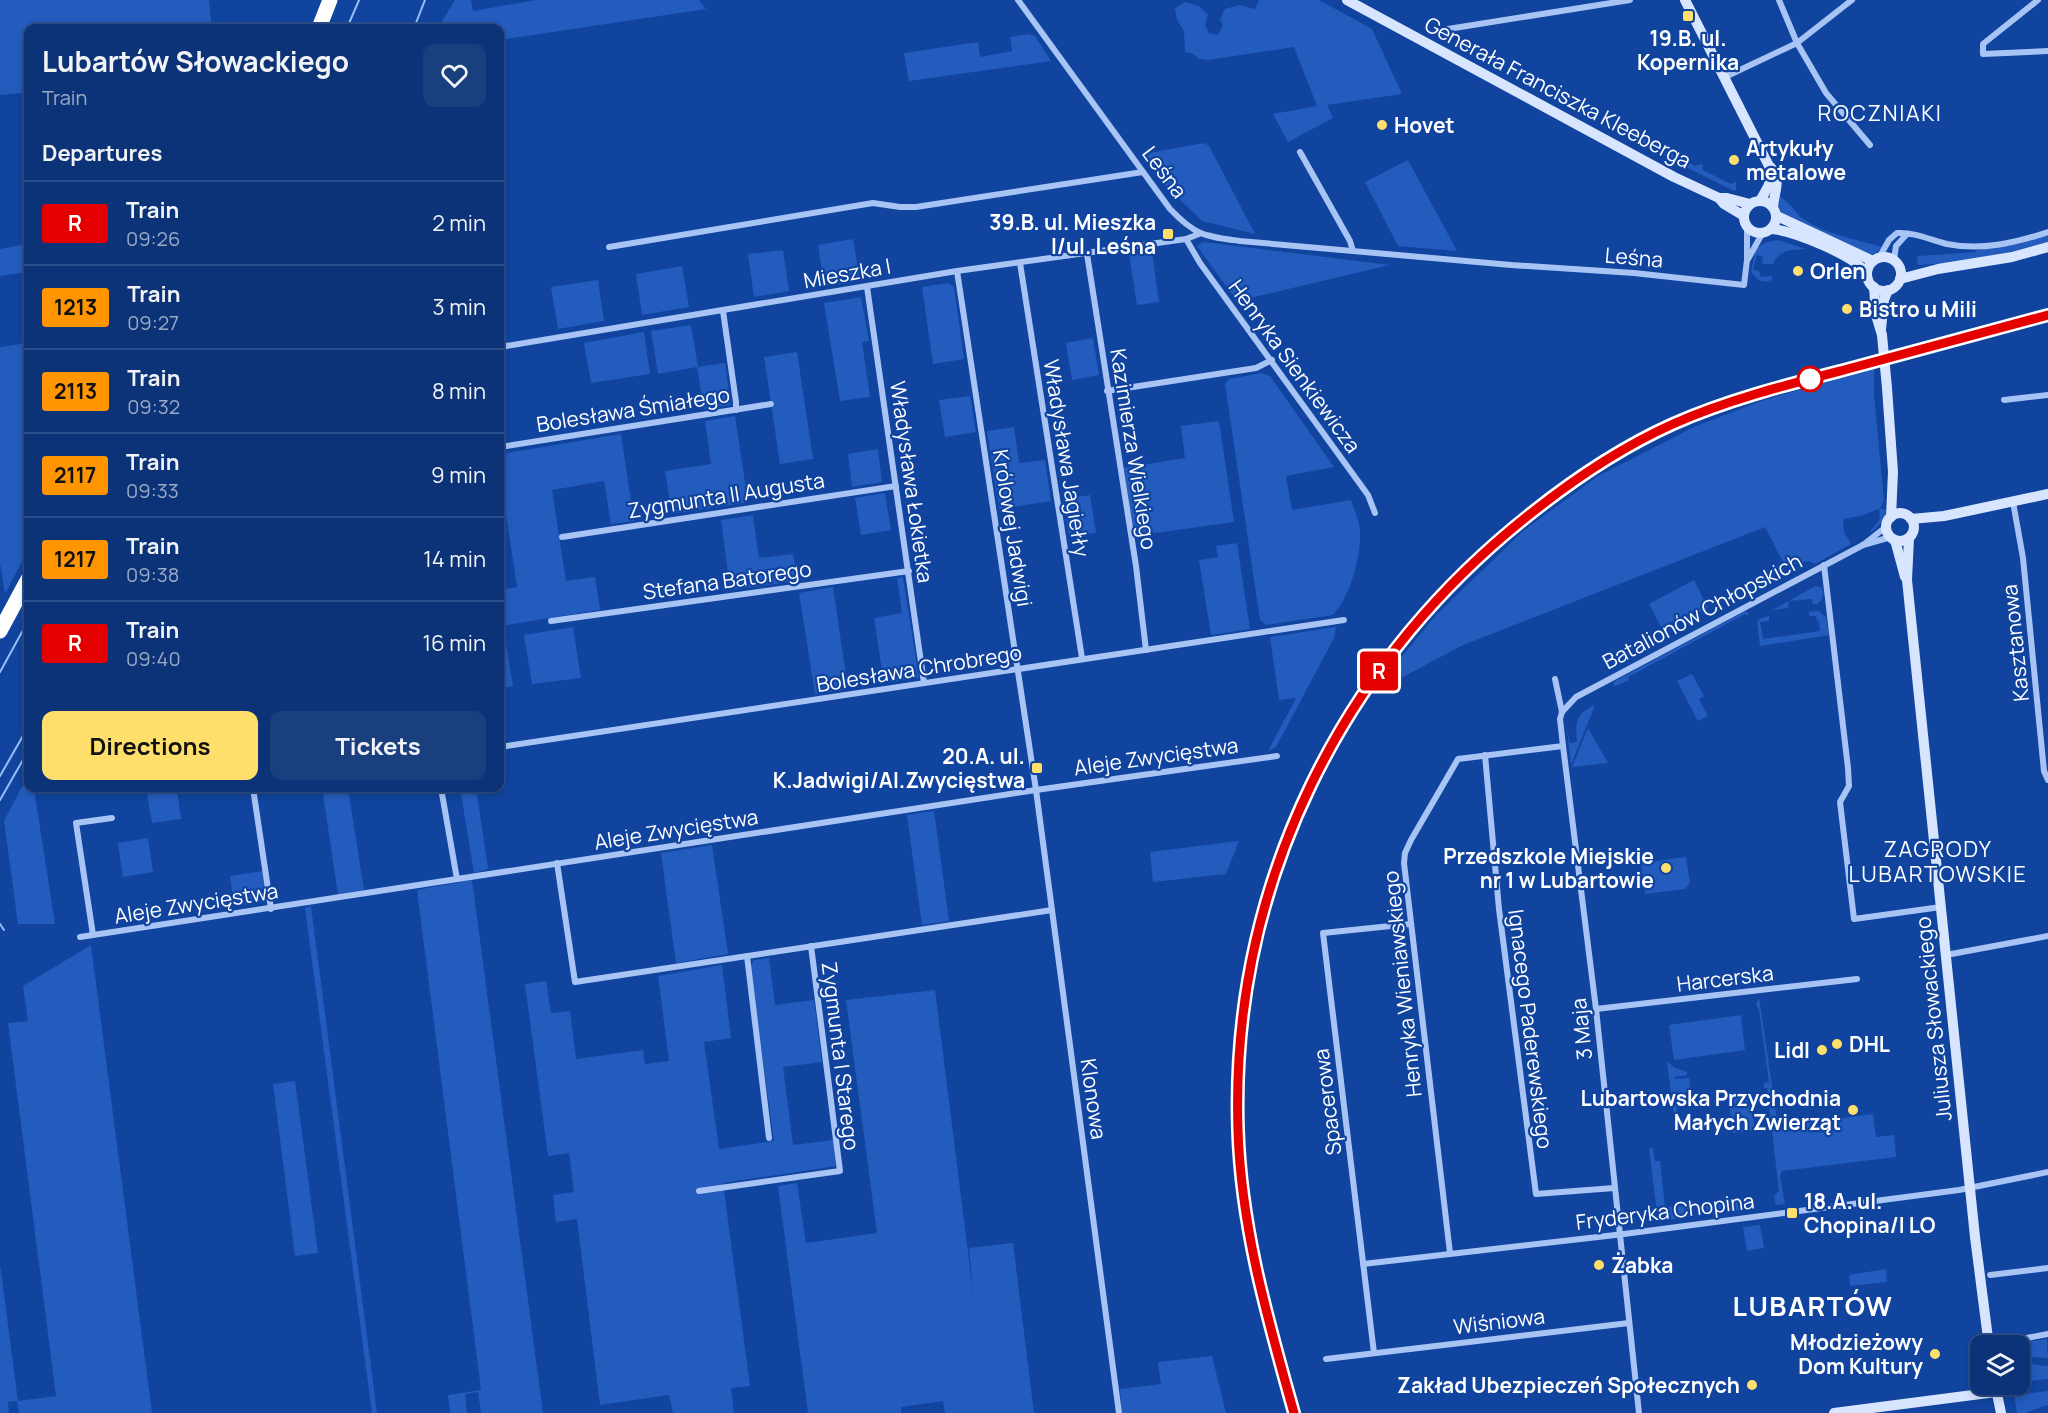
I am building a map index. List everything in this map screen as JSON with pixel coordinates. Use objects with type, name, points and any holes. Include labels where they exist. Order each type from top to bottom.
[{"type":"highway","points":[[321,24],[330,0]]},
{"type":"highway","points":[[0,631],[24,586]]},
{"type":"main road","points":[[1685,0],[1778,181],[1775,211],[1767,231]]},
{"type":"main road","name":"Generała Franciszka Kleeberga","points":[[1352,1],[1654,167],[1719,198],[1744,216]]},
{"type":"main road","points":[[1769,166],[1769,185],[1744,216],[1747,228],[1756,234],[1767,231],[1790,232],[1856,262],[1868,274]]},
{"type":"main road","name":"Generała Franciszka Kleeberga","points":[[1719,198],[1755,203]]},
{"type":"main road","points":[[1755,203],[1876,259],[1886,257],[1897,263],[1938,268]]},
{"type":"main road","points":[[1876,259],[1869,267],[1869,280],[1874,287],[1888,290],[1900,279],[1938,268],[1993,261],[2048,247]]},
{"type":"main road","points":[[1897,263],[1900,279]]},
{"type":"main road","points":[[1874,287],[1876,315],[1882,332]]},
{"type":"main road","points":[[1888,290],[1884,300],[1882,332],[1893,472],[1899,500],[1914,526],[1911,535]]},
{"type":"main road","points":[[1893,472],[1887,532],[1893,539],[1902,541],[1944,516]]},
{"type":"main road","points":[[1889,522],[1900,514],[1909,517],[1944,516],[2048,494]]},
{"type":"main road","name":"Juliusza Słowackiego","points":[[1911,535],[1907,580],[1970,1188],[1988,1335]]},
{"type":"main road","name":"Juliusza Słowackiego","points":[[1893,539],[1907,580]]},
{"type":"main road","points":[[1834,1413],[1880,1410],[1970,1393]]},
{"type":"main road","points":[[1997,1395],[2001,1413]]},
{"type":"street","name":"Leśna","points":[[1018,0],[1170,209],[1199,234],[1240,241],[1511,265],[1634,273],[1744,285],[1747,228]]},
{"type":"street","points":[[1448,29],[1630,0]]},
{"type":"street","points":[[1779,0],[1797,43],[1826,93],[1870,145]]},
{"type":"street","points":[[1725,77],[1797,43],[1852,0]]},
{"type":"street","points":[[2038,0],[1983,44],[1983,54],[2048,51]]},
{"type":"street","points":[[1300,152],[1353,251]]},
{"type":"street","points":[[609,247],[857,205],[873,203],[916,207],[1143,172]]},
{"type":"street","name":"Leśna","points":[[1747,260],[1767,231]]},
{"type":"street","points":[[1876,259],[1897,233],[1971,247],[2010,243],[2048,232]]},
{"type":"street","name":"Mieszka I","points":[[504,346],[957,271],[1186,239],[1199,234]]},
{"type":"street","points":[[1897,263],[1896,246],[1908,234]]},
{"type":"street","name":"Henryka Sienkiewicza","points":[[1186,239],[1200,263],[1368,495],[1375,513]]},
{"type":"street","name":"Kazimierza Wielkiego","points":[[1087,254],[1136,566],[1146,650]]},
{"type":"street","name":"Władysława Jagiełły","points":[[1020,262],[1082,658]]},
{"type":"street","name":"Królowej Jadwigi","points":[[957,271],[1036,790]]},
{"type":"street","name":"Władysława Łokietka","points":[[867,286],[924,683]]},
{"type":"street","points":[[723,311],[736,410]]},
{"type":"street","points":[[1107,391],[1256,368],[1272,360]]},
{"type":"street","points":[[2004,400],[2048,395]]},
{"type":"street","name":"Bolesława Śmiałego","points":[[504,446],[771,404]]},
{"type":"street","name":"Zygmunta II Augusta","points":[[562,537],[896,486]]},
{"type":"street","name":"Kasztanowa","points":[[2013,502],[2021,547],[2044,771],[2048,780]]},
{"type":"street","name":"Batalionów Chłopskich","points":[[1562,712],[1576,697],[1863,545],[1889,522]]},
{"type":"street","name":"Batalionów Chłopskich","points":[[1863,545],[1893,539]]},
{"type":"street","points":[[1824,565],[1848,768],[1849,786],[1840,802],[1854,919],[1941,907]]},
{"type":"street","name":"Stefana Batorego","points":[[551,621],[909,571]]},
{"type":"street","name":"Bolesława Chrobrego","points":[[504,746],[1344,620]]},
{"type":"street","name":"3 Maja","points":[[1556,679],[1562,712],[1560,719],[1563,746],[1596,1009],[1618,1235],[1639,1413]]},
{"type":"street","name":"Henryka Wieniawskiego","points":[[1450,1253],[1410,924],[1405,853],[1458,759],[1563,746]]},
{"type":"street","name":"Ignacego Paderewskiego","points":[[1485,755],[1499,914],[1536,1194],[1614,1188]]},
{"type":"street","name":"Aleje Zwycięstwa","points":[[81,937],[1036,790],[1277,756]]},
{"type":"street","name":"Klonowa","points":[[1036,790],[1119,1413]]},
{"type":"street","points":[[254,792],[271,909]]},
{"type":"street","points":[[442,792],[457,879]]},
{"type":"street","points":[[93,935],[76,823],[112,818]]},
{"type":"street","name":"Zygmunta I Starego","points":[[557,863],[575,982],[1052,910]]},
{"type":"street","name":"Spacerowa","points":[[1374,1353],[1323,933],[1410,924]]},
{"type":"street","points":[[1946,956],[2048,937]]},
{"type":"street","name":"Zygmunta I Starego","points":[[699,1191],[840,1171],[811,946]]},
{"type":"street","points":[[747,956],[769,1138]]},
{"type":"street","name":"Harcerska","points":[[1596,1009],[1857,979]]},
{"type":"street","name":"Fryderyka Chopina","points":[[1363,1264],[1618,1235],[1970,1188],[2048,1172]]},
{"type":"street","points":[[1990,1275],[2048,1268]]},
{"type":"street","name":"Wiśniowa","points":[[1326,1359],[1629,1323]]},
{"type":"street","points":[[2030,1337],[2048,1334]]},
{"type":"shaded area","points":[[0,0],[209,0],[212,24],[24,24],[24,94],[0,95]]},
{"type":"shaded area","points":[[455,0],[471,0],[473,11],[536,0],[699,0],[706,9],[504,39],[504,24],[440,24]]},
{"type":"shaded area","points":[[1259,0],[1319,0],[1372,29],[1402,94],[1327,105],[1333,118],[1288,142],[1273,114],[1317,106],[1294,47],[1208,60],[1199,59],[1185,52],[1184,31],[1177,20],[1175,8],[1185,2],[1199,6],[1208,15],[1205,25],[1209,33],[1218,35],[1223,26],[1220,19],[1225,9],[1239,5],[1255,9]]},
{"type":"shaded area","points":[[1028,34],[1035,36],[1051,61],[909,81],[904,53],[978,42],[980,57],[1012,51],[1010,37]]},
{"type":"shaded area","points":[[1643,139],[1695,166],[1702,164],[1703,170],[1731,184],[1736,182],[1736,190],[1666,157],[1641,142]]},
{"type":"shaded area","points":[[1204,143],[1209,146],[1255,234],[1202,221],[1166,186],[1144,154]]},
{"type":"shaded area","points":[[1408,160],[1457,251],[1398,246],[1365,182]]},
{"type":"shaded area","points":[[1777,195],[1801,217],[1814,225],[1882,247],[1876,253],[1867,255],[1783,215],[1777,203]]},
{"type":"shaded area","points":[[2048,235],[2048,242],[2016,250],[1967,260],[1918,265],[1918,256],[1976,252],[1976,250],[2013,245]]},
{"type":"shaded area","points":[[853,239],[860,281],[824,286],[818,245]]},
{"type":"shaded area","points":[[1778,240],[1806,249],[1783,253],[1773,264],[1762,264],[1763,257],[1757,255],[1753,269],[1760,272],[1760,277],[1771,276],[1773,279],[1766,282],[1760,281],[1751,271],[1756,248],[1767,242]]},
{"type":"shaded area","points":[[1203,242],[1390,265],[1237,301],[1197,246]]},
{"type":"shaded area","points":[[24,245],[24,273],[0,276],[0,249]]},
{"type":"shaded area","points":[[783,250],[789,291],[754,297],[748,254]]},
{"type":"shaded area","points":[[1152,251],[1159,302],[1137,305],[1129,254]]},
{"type":"shaded area","points":[[682,266],[689,307],[642,315],[636,274]]},
{"type":"shaded area","points":[[598,280],[604,321],[558,329],[551,287]]},
{"type":"shaded area","points":[[948,283],[954,287],[964,359],[933,364],[922,287]]},
{"type":"shaded area","points":[[861,297],[869,341],[862,342],[870,397],[840,401],[824,303]]},
{"type":"shaded area","points":[[691,325],[698,367],[725,363],[731,405],[704,409],[697,367],[658,374],[651,331]]},
{"type":"shaded area","points":[[644,332],[650,374],[591,383],[584,343]]},
{"type":"shaded area","points":[[1093,338],[1099,375],[1072,380],[1066,343]]},
{"type":"shaded area","points":[[24,344],[24,558],[5,594],[0,563],[0,347]]},
{"type":"shaded area","points":[[797,352],[813,459],[780,464],[764,357]]},
{"type":"shaded area","points":[[1874,369],[1874,393],[1884,501],[1880,508],[1886,510],[1881,522],[1871,532],[1880,519],[1879,509],[1843,519],[1844,532],[1851,544],[1815,564],[1809,561],[1785,566],[1765,527],[1463,645],[1371,694],[1436,615],[1523,531],[1598,476],[1696,426],[1764,400]]},
{"type":"shaded area","points":[[1262,373],[1270,376],[1334,467],[1286,476],[1292,510],[1351,500],[1358,520],[1360,542],[1356,565],[1345,598],[1333,615],[1266,625],[1260,620],[1225,384],[1229,379]]},
{"type":"shaded area","points":[[970,396],[976,432],[945,437],[939,400]]},
{"type":"shaded area","points":[[735,416],[748,502],[672,514],[665,471],[711,464],[705,421]]},
{"type":"shaded area","points":[[1219,421],[1234,522],[1134,536],[1124,468],[1185,458],[1181,426]]},
{"type":"shaded area","points":[[1014,427],[1019,463],[1045,460],[1051,501],[999,509],[987,431]]},
{"type":"shaded area","points":[[621,434],[634,521],[611,524],[604,481],[552,490],[566,581],[595,577],[600,610],[504,625],[504,589],[517,587],[504,501],[504,453]]},
{"type":"shaded area","points":[[878,449],[882,482],[852,487],[848,454]]},
{"type":"shaded area","points":[[885,493],[891,530],[861,535],[855,498]]},
{"type":"shaded area","points":[[1090,495],[1096,533],[1069,537],[1063,499]]},
{"type":"shaded area","points":[[753,515],[759,558],[793,554],[797,581],[730,590],[721,520]]},
{"type":"shaded area","points":[[1237,543],[1250,629],[1211,635],[1199,560],[1218,557],[1216,546]]},
{"type":"shaded area","points":[[903,577],[919,678],[884,683],[874,618],[902,613],[897,578]]},
{"type":"shaded area","points":[[1694,580],[1708,608],[1664,632],[1662,628],[1690,613],[1692,615],[1701,607],[1661,627],[1649,604]]},
{"type":"shaded area","points":[[1816,586],[1822,588],[1823,592],[1822,599],[1817,604],[1813,604],[1812,599],[1789,601],[1788,608],[1772,610]]},
{"type":"shaded area","points":[[833,587],[848,689],[815,694],[799,593]]},
{"type":"shaded area","points":[[1746,611],[1748,616],[1745,614],[1628,677],[1629,680],[1615,686],[1613,684],[1615,681]]},
{"type":"shaded area","points":[[1819,611],[1826,617],[1829,635],[1760,646],[1757,622],[1759,619],[1769,616],[1769,621],[1760,622],[1763,639],[1820,631],[1816,616],[1809,616],[1809,612]]},
{"type":"shaded area","points":[[573,627],[581,678],[532,684],[524,635]]},
{"type":"shaded area","points":[[1336,627],[1334,638],[1276,747],[1268,751],[1296,698],[1279,700],[1270,637]]},
{"type":"shaded area","points":[[504,637],[513,686],[504,687]]},
{"type":"shaded area","points":[[1692,674],[1704,696],[1699,699],[1708,716],[1698,721],[1677,681]]},
{"type":"shaded area","points":[[1595,705],[1571,765],[1567,727],[1570,743],[1577,742],[1578,719],[1580,715]]},
{"type":"shaded area","points":[[1588,728],[1608,763],[1572,767]]},
{"type":"shaded area","points":[[24,783],[24,792],[34,792],[55,924],[18,924],[4,821]]},
{"type":"shaded area","points":[[177,792],[181,819],[152,823],[147,794]]},
{"type":"shaded area","points":[[323,792],[349,792],[364,890],[338,894]]},
{"type":"shaded area","points":[[461,792],[477,792],[488,869],[474,873]]},
{"type":"shaded area","points":[[934,811],[949,921],[922,925],[907,815]]},
{"type":"shaded area","points":[[148,838],[153,872],[123,877],[118,843]]},
{"type":"shaded area","points":[[1239,841],[1226,874],[1153,882],[1150,852]]},
{"type":"shaded area","points":[[712,845],[728,954],[676,963],[661,853]]},
{"type":"shaded area","points":[[1686,857],[1690,883],[1685,889],[1645,894],[1641,863]]},
{"type":"shaded area","points":[[263,871],[267,901],[234,906],[230,876]]},
{"type":"shaded area","points":[[472,880],[543,1413],[481,1413],[478,1392],[465,1394],[467,1413],[450,1413],[448,1395],[481,1390],[417,890]]},
{"type":"shaded area","points":[[311,906],[377,1413],[372,1413],[305,908]]},
{"type":"shaded area","points":[[91,945],[152,1413],[19,1413],[17,1401],[8,1402],[9,1413],[0,1413],[0,1264],[18,1401],[56,1396],[8,1023],[28,1021],[23,986]]},
{"type":"shaded area","points":[[769,958],[775,1005],[814,1000],[822,1062],[783,1067],[793,1145],[833,1140],[836,1166],[723,1183],[750,1386],[731,1388],[734,1413],[673,1413],[669,1395],[600,1405],[577,1219],[556,1222],[553,1195],[574,1192],[569,1153],[548,1156],[525,984],[546,981],[551,1013],[570,1011],[576,1059],[643,1050],[645,1064],[669,1061],[658,976],[722,965],[731,1038],[704,1042],[719,1149],[774,1141],[750,968],[754,960]]},
{"type":"shaded area","points":[[935,990],[974,1300],[969,1248],[1013,1243],[1034,1413],[945,1413],[943,1401],[901,1407],[901,1413],[808,1413],[778,1186],[797,1183],[806,1243],[877,1233],[846,1000]]},
{"type":"shaded area","points":[[1759,998],[1778,1126],[1873,1114],[1876,1137],[1894,1135],[1896,1157],[1782,1171],[1780,1176],[1785,1204],[1776,1205],[1774,1196],[1779,1191],[1767,1088],[1764,1088],[1764,1083],[1769,1082],[1759,1010],[1756,1004]]},
{"type":"shaded area","points":[[1741,1015],[1745,1050],[1674,1060],[1669,1025]]},
{"type":"shaded area","points":[[1667,1061],[1675,1068],[1687,1072],[1687,1075],[1675,1077],[1675,1079],[1688,1078],[1690,1080],[1689,1096],[1683,1096],[1683,1101],[1676,1102],[1678,1117],[1674,1118]]},
{"type":"shaded area","points":[[295,1081],[318,1253],[295,1256],[273,1084]]},
{"type":"shaded area","points":[[1750,1093],[1755,1130],[1733,1133],[1728,1096]]},
{"type":"shaded area","points":[[1649,1148],[1653,1148],[1655,1161],[1660,1161],[1665,1207],[1690,1206],[1691,1217],[1658,1221]]},
{"type":"shaded area","points":[[1743,1198],[1744,1210],[1706,1215],[1705,1202],[1729,1199],[1739,1201]]},
{"type":"shaded area","points":[[1760,1225],[1764,1248],[1747,1251],[1743,1227]]},
{"type":"shaded area","points":[[1886,1269],[1887,1282],[1850,1286],[1849,1275]]},
{"type":"shaded area","points":[[2047,1339],[2048,1358],[2030,1357],[2030,1341]]},
{"type":"shaded area","points":[[1212,1356],[1226,1413],[1122,1413],[1120,1389],[1161,1384],[1158,1362]]},
{"type":"shaded area","points":[[2030,1364],[2048,1366],[2048,1379],[2030,1381]]},
{"type":"shaded area","points":[[2048,1391],[2048,1405],[2025,1413],[2017,1413],[2014,1395],[2030,1395],[2030,1393]]},
{"type":"waterway","points":[[349,24],[359,0]]},
{"type":"waterway","points":[[416,24],[425,0]]},
{"type":"waterway","points":[[0,672],[24,628]]},
{"type":"waterway","points":[[0,776],[24,734]]},
{"type":"waterway","points":[[0,800],[24,758]]},
{"type":"waterway","points":[[0,924],[4,930]]},
{"type":"railway","points":[[1294,1413],[1265,1308],[1244,1202],[1238,1130],[1240,1052],[1250,974],[1268,898],[1293,824],[1327,753],[1367,686],[1414,624],[1468,567],[1567,486],[1600,463],[1636,443],[1693,415],[1757,394],[2048,315]]},
{"type":"train","name":"R","points":[[1294,1413],[1260,1288],[1246,1218],[1238,1126],[1241,1033],[1249,976],[1260,927],[1269,891],[1286,843],[1303,800],[1325,755],[1368,685],[1430,606],[1467,567],[1509,530],[1555,495],[1590,469],[1623,449],[1673,424],[1774,388],[2048,315]]},
{"type":"place","name":"19.B. ul. Kopernika","points":[[1688,16]]},
{"type":"place","name":"Hovet","points":[[1382,125]]},
{"type":"place","name":"Artykuły metalowe","points":[[1734,160]]},
{"type":"place","name":"39.B. ul. Mieszka I/ul. Leśna","points":[[1168,234]]},
{"type":"place","name":"Orlen","points":[[1798,271]]},
{"type":"place","name":"Bistro u Mili","points":[[1847,309]]},
{"type":"place","name":"20.A. ul. K.Jadwigi/Al.Zwycięstwa","points":[[1037,768]]},
{"type":"place","name":"Przedszkole Miejskie nr 1 w Lubartowie","points":[[1666,868]]},
{"type":"place","name":"DHL","points":[[1837,1044]]},
{"type":"place","name":"Lidl","points":[[1822,1050]]},
{"type":"place","name":"Lubartowska Przychodnia Małych Zwierząt","points":[[1853,1110]]},
{"type":"place","name":"18.A. ul. Chopina/I LO","points":[[1792,1213]]},
{"type":"place","name":"Żabka","points":[[1599,1265]]},
{"type":"place","name":"Młodzieżowy Dom Kultury","points":[[1935,1354]]},
{"type":"place","name":"Zakład Ubezpieczeń Społecznych","points":[[1752,1385]]},
{"type":"district","name":"ROCZNIAKI","points":[[1880,113]]},
{"type":"district","name":"ZAGRODY LUBARTOWSKIE","points":[[1938,862]]},
{"type":"district","name":"LUBARTÓW","points":[[1813,1305]]}]
